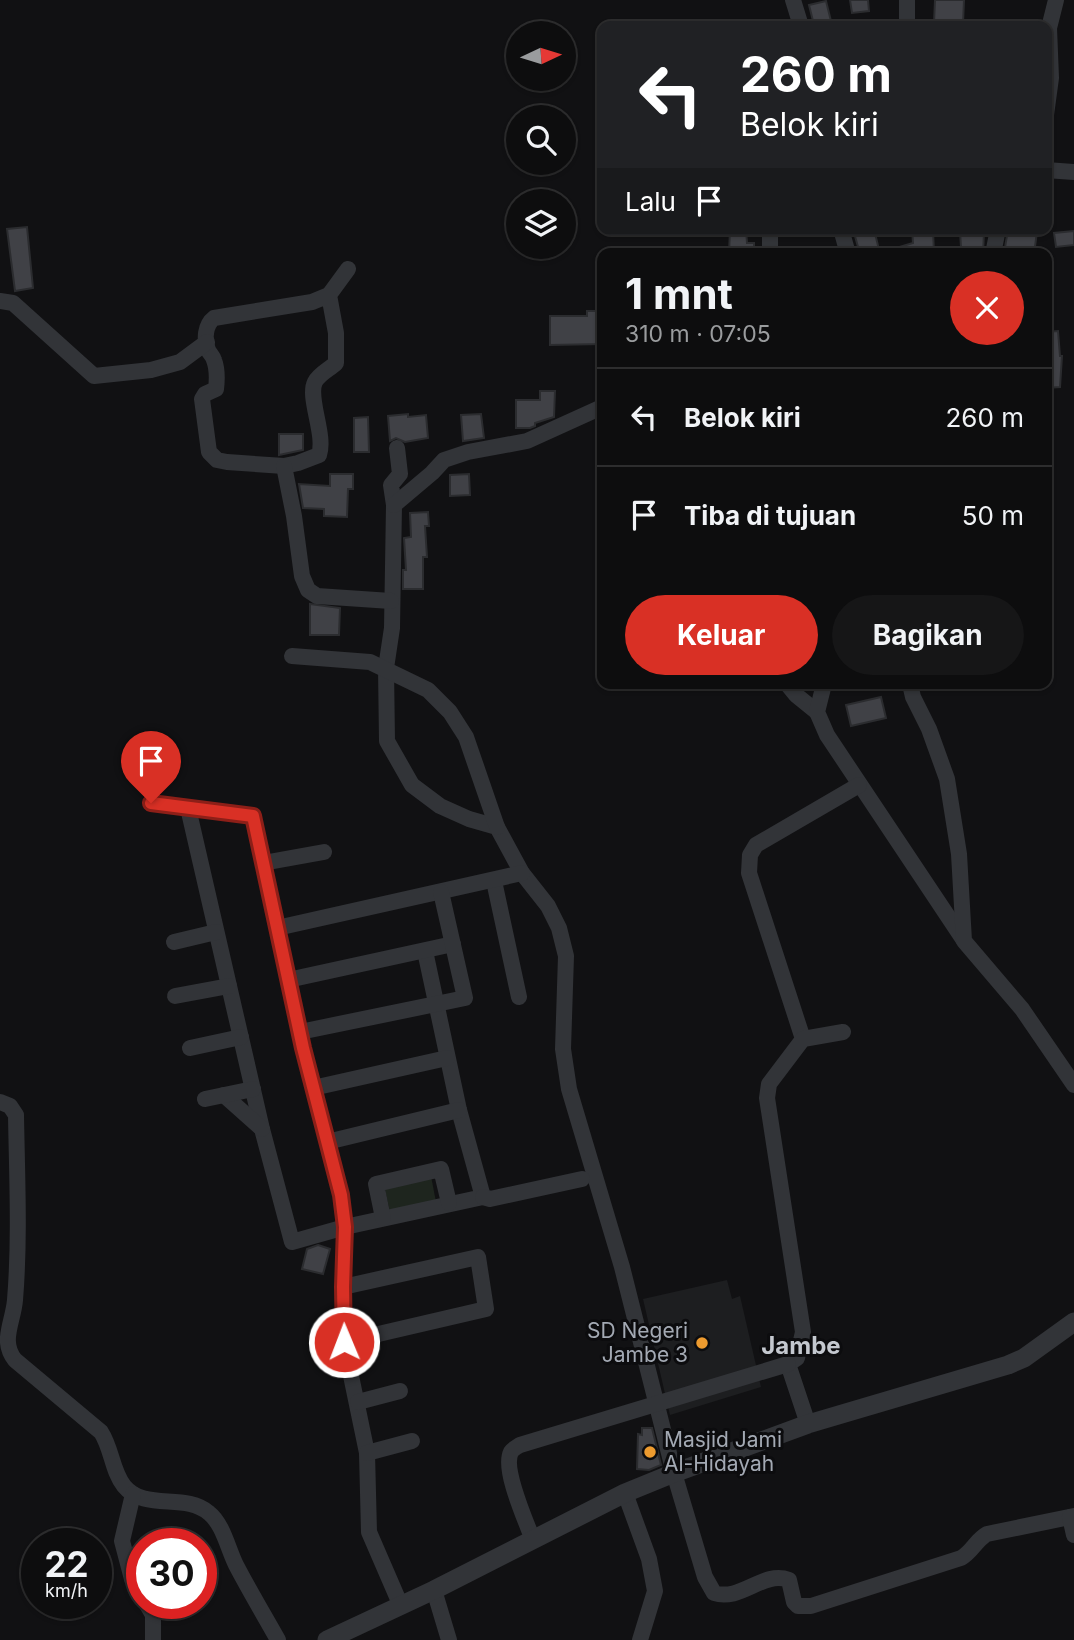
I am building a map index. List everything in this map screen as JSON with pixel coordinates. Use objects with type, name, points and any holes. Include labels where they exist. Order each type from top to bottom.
[{"type":"street","points":[[793,0],[799,21]]},
{"type":"street","points":[[907,0],[907,21]]},
{"type":"street","points":[[1051,21],[1056,0]]},
{"type":"street","points":[[1052,170],[1074,172]]},
{"type":"street","points":[[329,295],[336,333],[336,362],[315,381],[313,389],[321,451],[315,458],[284,466],[217,460],[208,452],[202,399],[205,394],[216,389],[217,383],[206,328],[214,318],[312,302],[329,295],[348,269]]},
{"type":"street","points":[[0,301],[13,303],[94,376],[151,370],[180,362],[207,342]]},
{"type":"street","points":[[394,505],[444,460],[527,441],[597,409]]},
{"type":"street","points":[[397,448],[400,474],[391,484],[394,505],[392,628],[386,668],[387,741],[412,785],[440,806],[497,827]]},
{"type":"street","points":[[284,466],[302,576],[308,590],[317,596],[391,601]]},
{"type":"street","points":[[292,656],[370,662],[428,690],[450,712],[466,737],[497,827],[522,873],[548,906],[559,928],[566,956],[563,1049],[569,1089],[622,1267],[674,1473],[705,1577],[714,1593],[730,1595],[775,1577],[783,1577],[789,1580],[794,1602],[798,1606],[811,1606],[961,1559],[987,1534],[1072,1517],[1074,1535]]},
{"type":"street","points":[[791,689],[817,712],[827,735],[859,785],[964,941],[1022,1009],[1074,1084]]},
{"type":"street","points":[[817,712],[823,689]]},
{"type":"street","points":[[911,689],[947,779],[959,854],[964,941]]},
{"type":"street","points":[[803,1039],[749,873],[750,855],[756,845],[859,785]]},
{"type":"street","points":[[151,803],[253,816],[313,1088],[341,1195],[345,1227],[344,1342],[367,1453],[369,1532],[401,1606]]},
{"type":"street","points":[[188,808],[262,1129],[292,1242],[449,1203],[483,1197],[490,1199],[582,1179]]},
{"type":"street","points":[[262,863],[324,852]]},
{"type":"street","points":[[277,928],[522,873]]},
{"type":"street","points":[[494,881],[519,998]]},
{"type":"street","points":[[300,1032],[466,998],[441,892]]},
{"type":"street","points":[[174,942],[216,932]]},
{"type":"street","points":[[288,980],[453,944]]},
{"type":"street","points":[[425,951],[459,1110],[483,1197]]},
{"type":"street","points":[[175,996],[229,986]]},
{"type":"street","points":[[533,1540],[511,1479],[512,1450],[520,1444],[788,1364],[796,1358],[803,1332],[767,1098],[769,1084],[803,1039],[844,1032]]},
{"type":"street","points":[[190,1048],[241,1037]]},
{"type":"street","points":[[313,1088],[447,1058]]},
{"type":"street","points":[[205,1099],[253,1089]]},
{"type":"street","points":[[224,1095],[262,1129]]},
{"type":"street","points":[[0,1102],[10,1106],[16,1115],[18,1252],[15,1305],[3,1339],[5,1347],[15,1360],[101,1432],[109,1444],[118,1476],[133,1494],[145,1500],[191,1504],[210,1513],[278,1640]]},
{"type":"street","points":[[327,1142],[459,1110]]},
{"type":"street","points":[[383,1218],[376,1184],[441,1169],[449,1203]]},
{"type":"street","points":[[343,1287],[478,1257],[486,1309],[344,1342]]},
{"type":"street","points":[[327,1640],[434,1590],[625,1493],[808,1424],[1008,1365],[1024,1358],[1074,1322]]},
{"type":"street","points":[[788,1364],[808,1424]]},
{"type":"street","points":[[358,1402],[400,1391]]},
{"type":"street","points":[[367,1453],[412,1441]]},
{"type":"street","points":[[625,1493],[649,1559],[655,1591],[640,1640]]},
{"type":"street","points":[[126,1556],[122,1541],[133,1494]]},
{"type":"street","points":[[434,1590],[449,1640]]},
{"type":"street","points":[[153,1619],[153,1640]]},
{"type":"shaded area","points":[[431,1176],[436,1202],[390,1212],[384,1185]]},
{"type":"shaded area","name":"SD Negeri Jambe 3","points":[[727,1280],[732,1299],[740,1296],[761,1387],[670,1415],[643,1299]]},
{"type":"building","points":[[850,0],[868,0],[869,11],[852,13]]},
{"type":"building","points":[[935,0],[964,0],[963,21],[934,21]]},
{"type":"building","points":[[826,1],[831,21],[813,21],[809,5]]},
{"type":"building","points":[[27,227],[33,288],[15,291],[7,229]]},
{"type":"building","points":[[1074,231],[1074,245],[1056,247],[1054,233]]},
{"type":"building","points":[[730,235],[746,235],[747,243],[754,243],[754,248],[729,248]]},
{"type":"building","points":[[855,235],[875,235],[879,248],[858,248]]},
{"type":"building","points":[[912,235],[933,235],[934,248],[896,248],[913,243]]},
{"type":"building","points":[[960,235],[984,235],[983,248],[961,247]]},
{"type":"building","points":[[1007,235],[1037,235],[1035,248],[1005,248]]},
{"type":"building","points":[[587,311],[597,311],[597,344],[550,345],[550,316],[587,316]]},
{"type":"building","points":[[1058,331],[1062,356],[1060,387],[1052,388],[1052,332]]},
{"type":"building","points":[[540,391],[555,391],[554,417],[535,423],[535,426],[530,428],[516,428],[516,400],[540,400]]},
{"type":"building","points":[[408,414],[408,417],[426,415],[428,438],[405,442],[396,438],[390,441],[388,416]]},
{"type":"building","points":[[481,414],[484,438],[463,441],[461,415]]},
{"type":"building","points":[[368,417],[369,452],[354,452],[354,418]]},
{"type":"building","points":[[279,434],[303,434],[303,450],[279,455]]},
{"type":"building","points":[[330,474],[353,474],[353,489],[348,489],[347,517],[324,516],[324,509],[303,508],[299,484],[330,486]]},
{"type":"building","points":[[469,474],[470,495],[450,496],[450,475]]},
{"type":"building","points":[[428,512],[423,589],[403,589],[403,570],[406,570],[404,538],[411,537],[410,513]]},
{"type":"building","points":[[310,604],[340,608],[339,635],[310,635]]},
{"type":"building","points":[[881,697],[886,718],[851,726],[846,705]]},
{"type":"building","points":[[318,1245],[330,1249],[323,1274],[302,1269],[307,1249]]},
{"type":"building","name":"Masjid Jami Al-Hidayah","points":[[642,1428],[652,1428],[661,1465],[649,1470],[637,1469],[638,1434],[642,1435]]},
{"type":"place","name":"SD Negeri Jambe 3","points":[[702,1343]]},
{"type":"place","name":"Masjid Jami Al-Hidayah","points":[[650,1452]]},
{"type":"district","name":"Jambe","points":[[801,1346]]},
{"type":"route","points":[[151,803],[253,816],[303,1048],[341,1195],[345,1227],[344,1342]]}]
